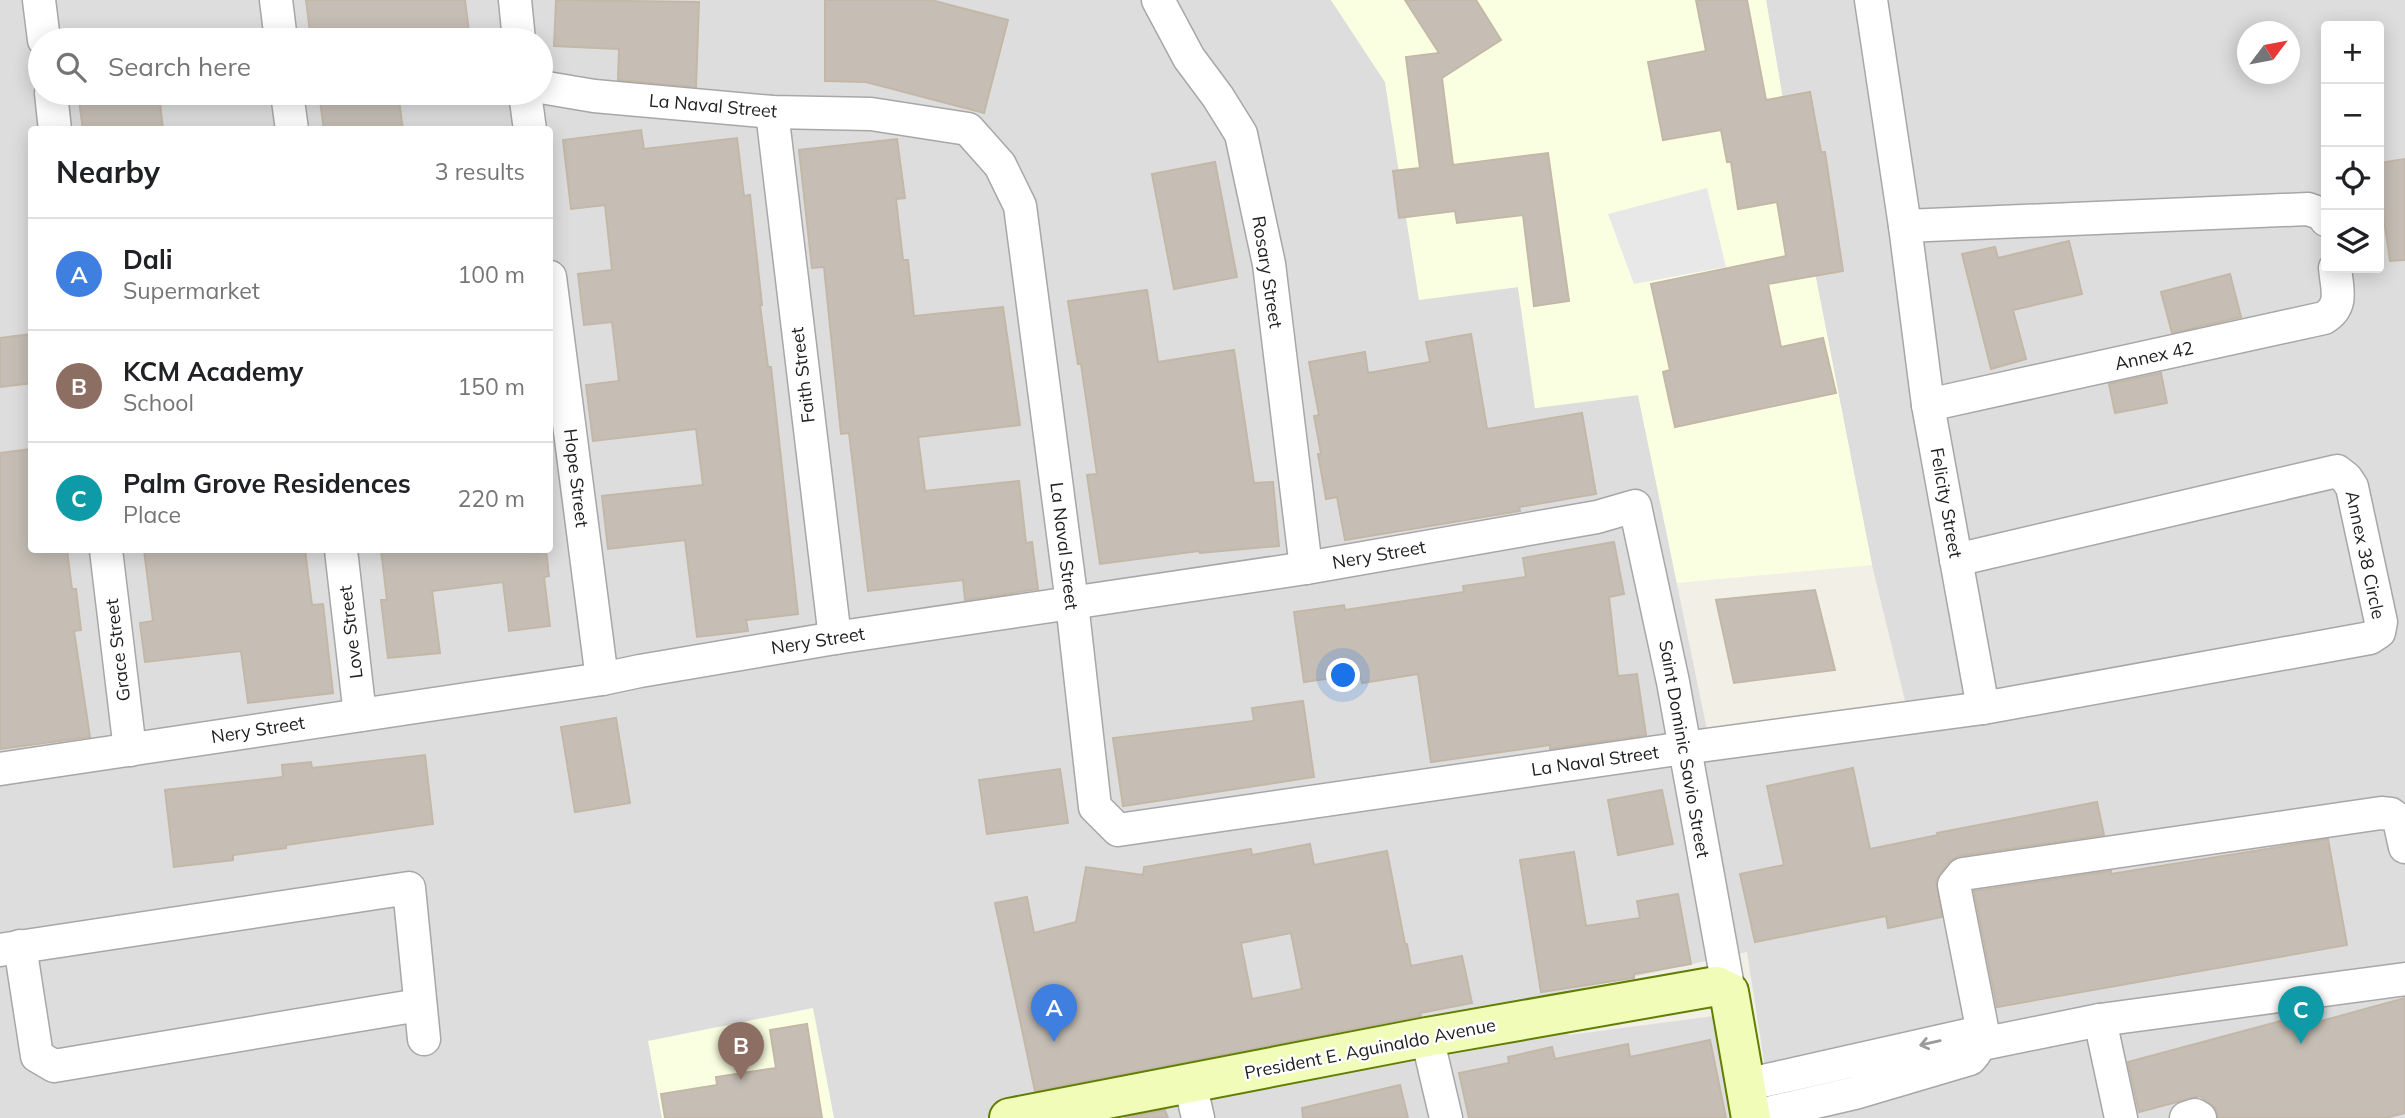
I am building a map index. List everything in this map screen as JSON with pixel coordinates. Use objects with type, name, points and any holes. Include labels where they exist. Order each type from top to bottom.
[{"type":"main road","name":"President E. Aguinaldo Avenue","points":[[1009,1118],[1194,1101],[1427,1037],[1717,986],[1729,992]]},
{"type":"main road","points":[[1729,992],[1748,1106]]},
{"type":"street","points":[[40,0],[43,28]]},
{"type":"street","points":[[276,0],[280,28]]},
{"type":"street","points":[[515,0],[518,28]]},
{"type":"street","name":"Rosary Street","points":[[1158,0],[1189,58],[1241,134],[1269,264],[1306,568]]},
{"type":"street","name":"Felicity Street","points":[[1871,0],[1905,226],[1928,405],[1983,708]]},
{"type":"street","name":"La Naval Street","points":[[553,89],[594,96],[772,112],[871,114],[968,129],[1000,165],[1020,206],[1072,603],[1095,807],[1118,830],[1684,748]]},
{"type":"street","points":[[52,105],[55,126]]},
{"type":"street","points":[[289,105],[291,126]]},
{"type":"street","points":[[527,105],[529,126]]},
{"type":"street","name":"Faith Street","points":[[772,112],[835,638]]},
{"type":"street","points":[[1905,226],[2308,209],[2321,214]]},
{"type":"street","name":"Annex 42","points":[[1928,405],[2324,318],[2334,312],[2338,303],[2335,273]]},
{"type":"street","name":"Hope Street","points":[[553,300],[602,679]]},
{"type":"street","name":"Annex 38 Circle","points":[[1956,560],[2337,471],[2352,487],[2381,622],[2379,632],[2370,639],[1983,708]]},
{"type":"street","name":"Nery Street","points":[[0,769],[602,679],[835,638],[1306,568],[1597,517],[1635,506]]},
{"type":"street","name":"Saint Dominic Savio Street","points":[[1635,506],[1673,682],[1729,992]]},
{"type":"street","name":"Grace Street","points":[[106,553],[130,750]]},
{"type":"street","name":"Love Street","points":[[341,553],[360,715]]},
{"type":"street","points":[[1684,748],[1983,708]]},
{"type":"street","points":[[1748,1106],[1882,1070],[1970,1059],[1981,1044],[1954,886],[1963,874],[2381,813],[2391,814],[2399,820],[2405,847]]},
{"type":"street","points":[[419,1005],[54,1066],[37,1056],[10,948],[409,888],[424,1039]]},
{"type":"street","points":[[1981,1044],[2100,1020],[2405,979]]},
{"type":"street","points":[[2100,1020],[2120,1118]]},
{"type":"street","points":[[1427,1037],[1446,1118]]},
{"type":"street","points":[[2186,1118],[2195,1115],[2200,1118]]},
{"type":"shaded area","points":[[0,0],[1331,0],[1385,82],[1419,299],[1518,287],[1535,408],[1638,395],[1707,730],[1907,709],[1872,565],[1796,176],[1766,0],[2405,0],[2405,1118],[1773,1118],[1747,952],[1561,993],[1569,1035],[1714,1016],[1733,1118],[0,1118]]},
{"type":"shaded area","points":[[1331,0],[1766,0],[1796,176],[1872,565],[1677,583],[1638,395],[1535,408],[1518,287],[1419,300],[1385,82]]},
{"type":"shaded area","points":[[1707,188],[1726,267],[1634,284],[1608,214]]},
{"type":"shaded area","points":[[813,1008],[834,1118],[662,1118],[648,1041]]},
{"type":"building","points":[[306,0],[465,0],[468,28],[310,28]]},
{"type":"building","points":[[556,0],[699,2],[696,87],[618,80],[619,49],[554,46]]},
{"type":"building","points":[[825,0],[931,0],[1008,20],[984,113],[866,82],[825,81]]},
{"type":"building","points":[[1405,0],[1476,0],[1501,40],[1442,78],[1453,165],[1548,153],[1569,301],[1534,306],[1523,215],[1457,223],[1455,211],[1399,218],[1393,171],[1420,168],[1406,57],[1439,53]]},
{"type":"building","points":[[1696,0],[1747,0],[1766,100],[1810,92],[1821,152],[1825,152],[1843,271],[1768,284],[1781,347],[1823,338],[1836,393],[1675,427],[1663,372],[1670,370],[1651,284],[1786,256],[1777,202],[1738,209],[1731,162],[1727,162],[1721,130],[1663,140],[1648,62],[1706,51]]},
{"type":"building","points":[[80,105],[160,105],[163,126],[82,126]]},
{"type":"building","points":[[321,105],[400,105],[402,126],[323,126]]},
{"type":"building","points":[[641,130],[644,149],[737,138],[744,196],[750,195],[760,305],[768,367],[771,367],[798,614],[746,620],[748,631],[697,637],[685,540],[608,549],[602,496],[703,485],[696,429],[593,441],[586,385],[619,381],[612,322],[584,325],[578,274],[612,270],[605,205],[571,209],[563,140]]},
{"type":"building","points":[[897,139],[905,198],[896,199],[903,260],[908,260],[914,316],[1003,307],[1020,425],[918,437],[925,491],[1019,481],[1026,543],[1032,542],[1038,589],[965,600],[963,580],[868,591],[849,433],[841,434],[824,267],[812,268],[799,150]]},
{"type":"building","points":[[2405,159],[2405,260],[2390,261],[2384,220],[2384,162]]},
{"type":"building","points":[[1215,162],[1237,277],[1174,289],[1152,174]]},
{"type":"building","points":[[2069,241],[2082,294],[2013,310],[2026,359],[1991,369],[1962,254],[1995,247],[1998,258]]},
{"type":"building","points":[[2230,274],[2241,317],[2172,333],[2161,292]]},
{"type":"building","points":[[1147,290],[1158,362],[1234,350],[1254,483],[1273,482],[1279,546],[1199,551],[1100,564],[1087,475],[1097,474],[1081,364],[1078,364],[1068,301]]},
{"type":"building","points":[[28,334],[28,384],[0,387],[0,338]]},
{"type":"building","points":[[1471,334],[1487,429],[1582,413],[1596,494],[1519,507],[1520,511],[1345,540],[1337,497],[1326,499],[1314,416],[1319,415],[1309,362],[1365,352],[1368,373],[1430,362],[1426,342]]},
{"type":"building","points":[[2161,373],[2167,403],[2115,413],[2109,384]]},
{"type":"building","points":[[28,450],[28,553],[67,553],[72,589],[76,589],[81,630],[74,631],[90,737],[0,749],[0,453]]},
{"type":"building","points":[[1614,542],[1624,594],[1609,597],[1618,676],[1637,674],[1646,735],[1431,762],[1418,674],[1362,683],[1360,674],[1304,682],[1294,612],[1344,605],[1345,610],[1464,592],[1463,586],[1526,577],[1523,558]]},
{"type":"building","points":[[144,553],[305,553],[312,605],[323,604],[333,693],[248,703],[241,651],[145,662],[140,623],[153,621]]},
{"type":"building","points":[[381,553],[546,553],[549,576],[544,577],[550,626],[509,631],[503,582],[432,591],[440,653],[388,658],[381,600],[387,600]]},
{"type":"building","points":[[1815,590],[1835,670],[1734,683],[1716,600]]},
{"type":"building","points":[[1303,701],[1314,777],[1123,806],[1113,738],[1254,721],[1252,708]]},
{"type":"building","points":[[616,718],[630,803],[575,812],[561,727]]},
{"type":"building","points":[[425,755],[433,824],[286,845],[286,848],[233,855],[233,860],[174,867],[165,790],[283,777],[282,765],[311,762],[312,768]]},
{"type":"building","points":[[1853,768],[1870,849],[2097,802],[2104,835],[1959,856],[1949,862],[1936,880],[1942,917],[1888,928],[1886,916],[1755,942],[1740,874],[1784,865],[1767,786]]},
{"type":"building","points":[[1060,769],[1068,823],[987,834],[979,780]]},
{"type":"building","points":[[1662,790],[1673,844],[1618,855],[1608,800]]},
{"type":"building","points":[[2328,839],[2347,945],[1997,1007],[1974,891],[2111,871],[2111,874]]},
{"type":"building","points":[[1310,844],[1314,865],[1387,851],[1411,966],[1462,956],[1472,1003],[1420,1013],[1421,1016],[1035,1091],[995,903],[1027,897],[1034,933],[1076,922],[1086,867],[1143,875],[1144,867],[1251,849],[1252,855]],"holes":[[[1291,933],[1302,989],[1252,999],[1241,943]]]},
{"type":"building","points":[[1574,852],[1586,926],[1640,918],[1637,901],[1678,894],[1691,964],[1634,974],[1634,978],[1541,992],[1520,860]]},
{"type":"building","points":[[2405,998],[2405,1113],[2385,1118],[2218,1118],[2216,1109],[2200,1096],[2139,1112],[2128,1062],[2311,1013],[2314,1023]]},
{"type":"building","points":[[807,1024],[822,1118],[665,1118],[661,1094],[717,1085],[716,1077],[776,1068],[770,1030]]},
{"type":"building","points":[[1710,1040],[1726,1118],[1469,1118],[1459,1073],[1509,1063],[1508,1057],[1552,1047],[1555,1059],[1628,1044],[1630,1057]]},
{"type":"building","points":[[1400,1085],[1408,1118],[1303,1118],[1302,1108]]},
{"type":"building","points":[[1165,1110],[1168,1118],[1124,1118]]},
{"type":"place","name":"Dali","points":[[1054,1042]]},
{"type":"place","name":"Palm Grove Residences","points":[[2301,1044]]},
{"type":"place","name":"KCM Academy","points":[[741,1080]]}]
